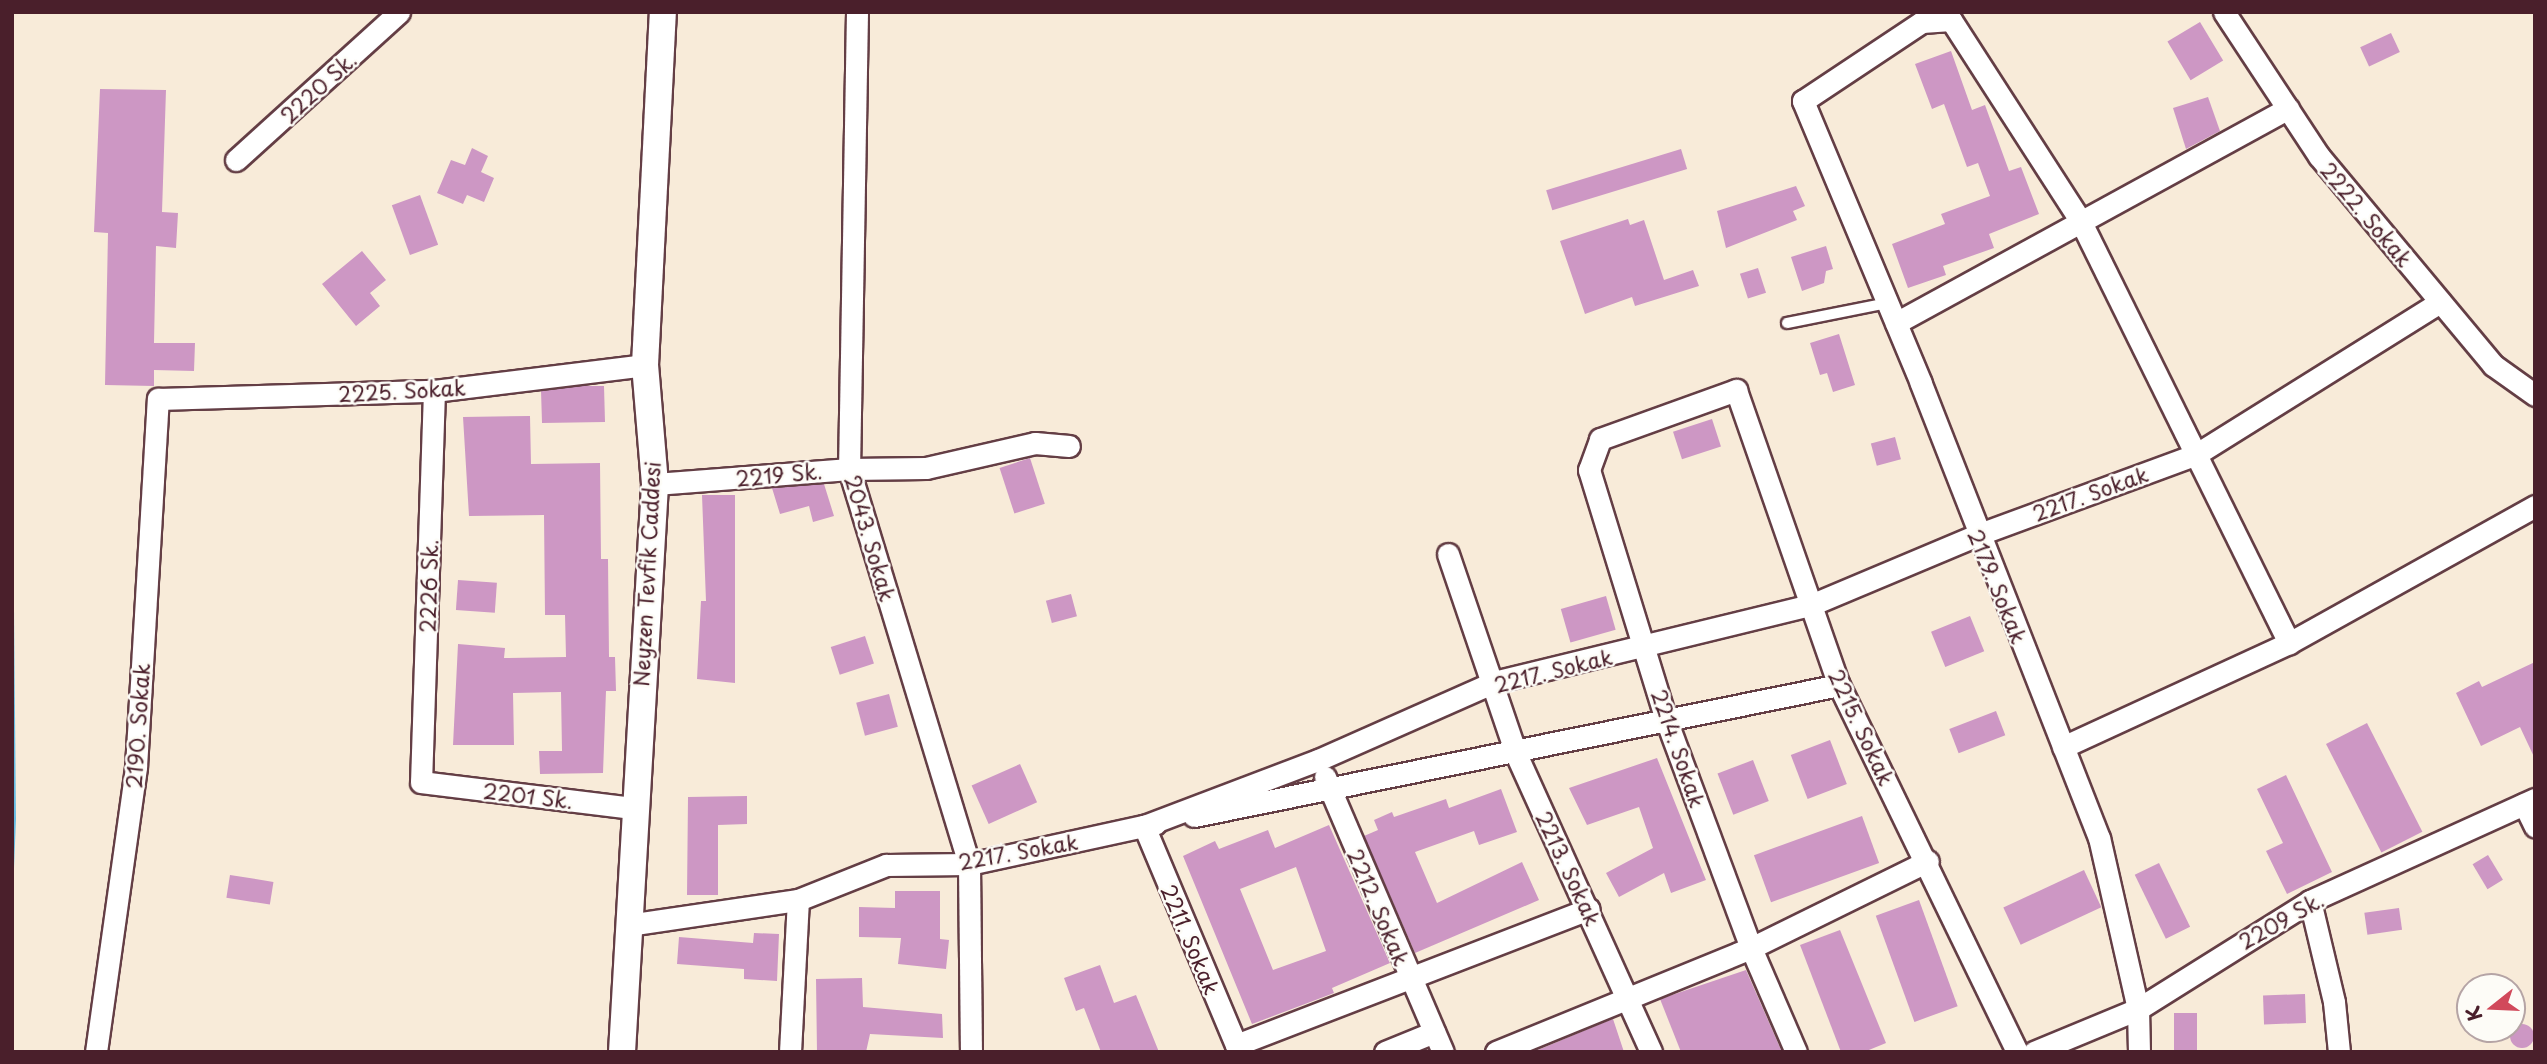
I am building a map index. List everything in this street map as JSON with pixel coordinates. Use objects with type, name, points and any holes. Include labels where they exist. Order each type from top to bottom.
[{"type":"street","name":"2220 Sk.","points":[[236,160],[399,12]]},
{"type":"street","name":"Neyzen Tevfik Caddesi","points":[[622,1052],[634,808],[655,484],[645,365],[663,12]]},
{"type":"street","name":"2043. Sokak","points":[[857,12],[849,469],[969,864],[971,1052]]},
{"type":"street","name":"2222. Sokak","points":[[2224,12],[2319,156],[2493,365],[2535,395]]},
{"type":"street","name":"2179. Sokak","points":[[2081,222],[1951,20],[1922,22],[1803,101],[1891,313],[2099,838],[2138,1009],[2140,1052]]},
{"type":"street","points":[[1891,313],[2081,222],[2288,108]]},
{"type":"street","points":[[2081,222],[2289,643]]},
{"type":"street","name":"2217. Sokak","points":[[628,925],[798,900],[886,864],[969,864],[1144,826],[1318,760],[1494,682],[1646,647],[1813,604],[1977,535],[2195,455],[2440,302]]},
{"type":"street","name":"2225. Sokak","points":[[158,399],[434,391],[645,365]]},
{"type":"street","name":"2214. Sokak","points":[[1736,390],[1600,439],[1589,470],[1592,492],[1646,647],[1666,720],[1751,948],[1796,1052]]},
{"type":"street","name":"2215. Sokak","points":[[1736,390],[1813,604],[1839,685],[1928,861],[2017,1052]]},
{"type":"street","name":"2226 Sk.","points":[[421,782],[434,391]]},
{"type":"street","name":"2190. Sokak","points":[[96,1052],[135,767],[158,399]]},
{"type":"street","name":"2219 Sk.","points":[[655,484],[849,469],[926,468],[1035,443],[1069,446]]},
{"type":"street","points":[[2063,747],[2289,643],[2535,506]]},
{"type":"street","name":"2213. Sokak","points":[[1448,554],[1494,682],[1516,754],[1589,909],[1624,996],[1651,1052]]},
{"type":"street","points":[[1144,826],[1329,788],[1516,754],[1839,685]]},
{"type":"street","name":"2212. Sokak","points":[[1318,760],[1443,1052]]},
{"type":"street","name":"2201 Sk.","points":[[421,782],[634,808]]},
{"type":"street","points":[[2530,802],[2535,827]]},
{"type":"street","name":"2209 Sk.","points":[[2034,1052],[2138,1009],[2310,901],[2530,802]]},
{"type":"street","name":"2211. Sokak","points":[[1144,826],[1238,1048]]},
{"type":"street","points":[[1496,1052],[1624,996],[1751,948],[1928,861]]},
{"type":"street","points":[[790,1052],[798,900]]},
{"type":"street","points":[[2310,901],[2334,1002],[2339,1052]]},
{"type":"street","points":[[1238,1048],[1409,976],[1589,909]]},
{"type":"street","points":[[1385,1052],[1434,1032]]},
{"type":"lane","points":[[1787,323],[1891,313]]},
{"type":"water","points":[[12,399],[16,819],[12,917]]},
{"type":"building","points":[[2200,22],[2223,61],[2191,80],[2167,42]]},
{"type":"building","points":[[2391,33],[2400,52],[2369,66],[2360,47]]},
{"type":"building","points":[[1951,51],[1972,110],[1985,105],[2009,171],[2021,167],[2039,214],[1989,234],[1994,248],[1943,266],[1946,275],[1908,288],[1892,244],[1945,224],[1941,214],[1990,196],[1978,163],[1967,167],[1944,104],[1932,109],[1915,64]]},
{"type":"building","points":[[100,89],[166,90],[162,212],[178,213],[176,248],[156,246],[154,343],[195,343],[194,371],[154,370],[154,386],[105,385],[108,233],[94,232]]},
{"type":"building","points":[[2208,97],[2220,131],[2186,149],[2173,108]]},
{"type":"building","points":[[472,148],[488,156],[481,172],[494,178],[484,202],[467,195],[463,204],[437,193],[451,160],[465,165]]},
{"type":"building","points":[[1681,149],[1687,169],[1552,210],[1546,190]]},
{"type":"building","points":[[1796,186],[1805,206],[1793,211],[1797,220],[1726,248],[1717,211]]},
{"type":"building","points":[[420,195],[438,245],[410,255],[392,205]]},
{"type":"building","points":[[1628,219],[1630,225],[1644,220],[1664,280],[1693,270],[1699,286],[1635,306],[1632,297],[1585,314],[1560,241]]},
{"type":"building","points":[[1826,246],[1833,269],[1826,271],[1824,283],[1802,291],[1791,257]]},
{"type":"building","points":[[362,251],[386,280],[370,293],[380,306],[356,326],[322,284]]},
{"type":"building","points":[[1758,268],[1766,293],[1748,299],[1740,274]]},
{"type":"building","points":[[1839,334],[1855,385],[1833,392],[1827,373],[1820,375],[1810,343]]},
{"type":"building","points":[[604,386],[605,422],[542,423],[541,391]]},
{"type":"building","points":[[530,416],[531,464],[600,463],[601,559],[608,559],[609,657],[615,657],[616,691],[606,691],[603,773],[540,774],[539,751],[562,751],[561,692],[513,693],[514,745],[453,745],[458,644],[505,648],[504,658],[566,657],[565,615],[545,615],[544,515],[469,516],[463,417]]},
{"type":"building","points":[[1712,419],[1721,447],[1682,459],[1673,432]]},
{"type":"building","points":[[1895,437],[1901,459],[1877,466],[1871,443]]},
{"type":"building","points":[[1030,458],[1045,504],[1014,514],[1000,468]]},
{"type":"building","points":[[824,484],[834,516],[813,522],[809,506],[780,514],[772,488]]},
{"type":"building","points":[[702,495],[735,495],[735,683],[697,679],[701,601],[706,601]]},
{"type":"building","points":[[458,580],[497,583],[495,613],[456,610]]},
{"type":"building","points":[[1071,594],[1077,616],[1052,623],[1046,601]]},
{"type":"building","points":[[1606,596],[1616,630],[1570,643],[1561,609]]},
{"type":"building","points":[[1970,616],[1984,651],[1945,667],[1931,632]]},
{"type":"building","points":[[865,636],[874,664],[840,675],[831,647]]},
{"type":"building","points":[[2535,662],[2535,759],[2520,727],[2481,746],[2456,693],[2479,681],[2482,687]]},
{"type":"building","points":[[889,694],[898,727],[865,736],[856,703]]},
{"type":"building","points":[[1996,711],[2005,735],[1959,753],[1949,729]]},
{"type":"building","points":[[2367,723],[2422,832],[2381,853],[2326,744]]},
{"type":"building","points":[[1830,740],[1847,784],[1808,799],[1791,755]]},
{"type":"building","points":[[1657,758],[1706,880],[1671,893],[1664,873],[1619,897],[1606,873],[1653,848],[1639,807],[1587,825],[1569,788]]},
{"type":"building","points":[[1753,760],[1769,801],[1733,815],[1718,774]]},
{"type":"building","points":[[1020,764],[1037,802],[989,824],[972,786]]},
{"type":"building","points":[[2286,775],[2332,872],[2287,894],[2266,851],[2283,843],[2257,789]]},
{"type":"building","points":[[1501,789],[1517,832],[1479,845],[1474,831],[1415,852],[1437,903],[1522,862],[1539,900],[1415,953],[1364,836],[1378,830],[1374,820],[1392,812],[1394,817],[1446,799],[1449,808]]},
{"type":"building","points":[[747,796],[747,824],[718,825],[718,895],[687,895],[688,797]]},
{"type":"building","points":[[1862,816],[1879,863],[1771,902],[1754,855]]},
{"type":"building","points":[[1329,825],[1390,963],[1332,988],[1334,993],[1252,1024],[1183,856],[1215,841],[1219,849],[1268,830],[1275,848]],"holes":[[[1296,867],[1326,951],[1273,970],[1240,889]]]},
{"type":"building","points":[[2488,855],[2503,880],[2488,889],[2473,864]]},
{"type":"building","points":[[2159,863],[2190,927],[2166,939],[2135,875]]},
{"type":"building","points":[[2084,870],[2101,907],[2021,945],[2003,908]]},
{"type":"building","points":[[230,875],[273,882],[270,905],[226,898]]},
{"type":"building","points":[[895,891],[940,891],[940,939],[949,940],[946,969],[898,964],[901,938],[859,937],[859,907],[895,908]]},
{"type":"building","points":[[1919,900],[1958,1006],[1914,1022],[1876,916]]},
{"type":"building","points":[[2399,908],[2402,930],[2367,935],[2364,913]]},
{"type":"building","points":[[1840,930],[1886,1043],[1864,1052],[1841,1052],[1800,945]]},
{"type":"building","points":[[754,933],[779,934],[777,981],[744,979],[744,969],[677,964],[679,937],[753,943]]},
{"type":"building","points":[[1100,965],[1114,1003],[1136,995],[1159,1052],[1101,1052],[1084,1008],[1076,1011],[1064,978]]},
{"type":"building","points":[[1746,970],[1782,1052],[1681,1052],[1660,999]]},
{"type":"building","points":[[862,978],[863,1007],[942,1014],[943,1038],[870,1034],[866,1052],[817,1052],[816,979]]},
{"type":"building","points":[[2305,994],[2306,1023],[2264,1024],[2263,995]]},
{"type":"building","points":[[2174,1013],[2197,1013],[2197,1052],[2174,1052]]},
{"type":"building","points":[[1613,1019],[1624,1052],[1533,1052],[1600,1024]]},
{"type":"building","points":[[2526,1025],[2533,1031],[2533,1041],[2527,1047],[2517,1047],[2513,1043],[2526,1043]]}]
